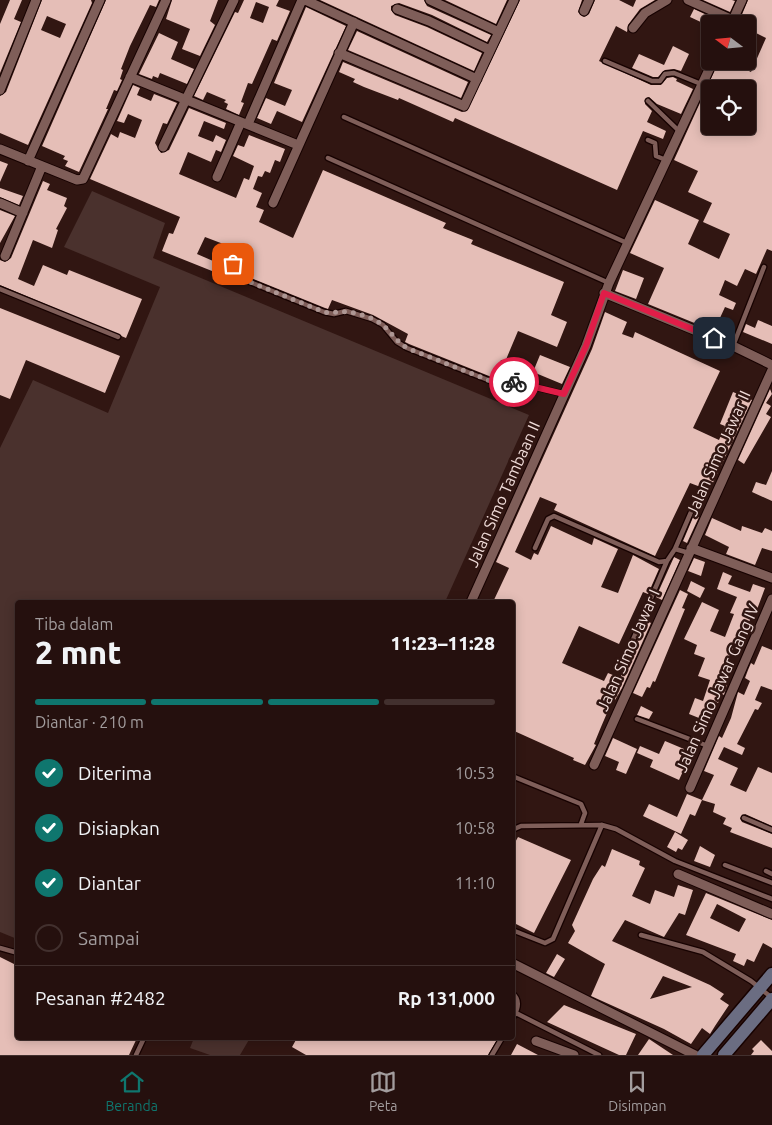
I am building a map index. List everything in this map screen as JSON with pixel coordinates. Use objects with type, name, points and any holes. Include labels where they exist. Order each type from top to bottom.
[{"type":"main road","points":[[703,1055],[772,974]]},
{"type":"main road","points":[[724,1055],[772,998]]},
{"type":"street","points":[[0,90],[36,0]]},
{"type":"street","points":[[28,161],[100,0]]},
{"type":"street","points":[[0,149],[77,180],[83,179],[166,0]]},
{"type":"street","points":[[217,177],[303,0],[477,79]]},
{"type":"street","points":[[430,0],[499,32]]},
{"type":"street","points":[[340,52],[462,106],[466,104],[514,0]]},
{"type":"street","points":[[584,11],[589,0]]},
{"type":"street","points":[[633,28],[645,13],[667,0]]},
{"type":"street","points":[[688,0],[718,15]]},
{"type":"street","points":[[735,15],[742,0]]},
{"type":"street","points":[[163,147],[230,1]]},
{"type":"street","points":[[397,9],[429,21],[490,50]]},
{"type":"street","points":[[274,203],[354,22]]},
{"type":"street","points":[[130,77],[298,145]]},
{"type":"street","name":"Jalan Simo Tambaan II","points":[[472,600],[586,346],[604,293],[701,87]]},
{"type":"street","points":[[5,256],[42,166]]},
{"type":"street","points":[[0,203],[23,212]]},
{"type":"street","points":[[604,293],[733,346],[772,365]]},
{"type":"street","name":"Jalan Simo Jawar II","points":[[690,551],[772,370]]},
{"type":"street","points":[[690,551],[772,578]]},
{"type":"street","name":"Jalan Simo Jawar I","points":[[594,765],[690,551]]},
{"type":"street","name":"Jalan Simo Jawar Gang IV","points":[[690,788],[772,599]]},
{"type":"street","points":[[678,874],[772,914]]},
{"type":"street","points":[[515,965],[695,1055]]},
{"type":"street","points":[[536,1041],[574,1055]]},
{"type":"lane","points":[[605,61],[652,81],[660,81],[665,74],[674,73],[701,85]]},
{"type":"lane","points":[[648,101],[683,128]]},
{"type":"lane","points":[[344,117],[628,243]]},
{"type":"lane","points":[[648,140],[655,143],[656,156],[666,160]]},
{"type":"lane","points":[[328,158],[609,283]]},
{"type":"lane","points":[[216,252],[230,261],[240,276],[250,282],[324,312],[334,314],[346,311],[372,319],[383,325],[402,345],[462,370],[493,382],[513,382],[564,394]]},
{"type":"lane","points":[[733,346],[764,267]]},
{"type":"lane","points":[[0,289],[118,337]]},
{"type":"lane","points":[[623,663],[666,561],[674,549],[701,489]]},
{"type":"lane","points":[[535,548],[548,519],[554,516],[659,562],[666,561]]},
{"type":"lane","points":[[674,549],[690,551]]},
{"type":"lane","points":[[637,718],[708,746]]},
{"type":"lane","points":[[515,777],[581,804],[585,812],[581,824]]},
{"type":"lane","points":[[744,818],[772,830]]},
{"type":"lane","points":[[515,829],[521,826],[581,824],[616,828],[675,861],[772,899]]},
{"type":"lane","points":[[515,931],[545,943],[553,938],[602,825]]},
{"type":"lane","points":[[725,865],[772,883]]},
{"type":"lane","points":[[766,871],[772,874]]},
{"type":"lane","points":[[641,935],[703,952],[760,988],[772,998]]},
{"type":"lane","points":[[0,948],[15,952]]},
{"type":"lane","points":[[515,996],[518,1000],[516,1012],[599,1055]]},
{"type":"lane","points":[[136,1055],[143,1040]]},
{"type":"lane","points":[[492,1055],[501,1040]]},
{"type":"shaded area","points":[[92,191],[165,223],[153,258],[529,415],[446,600],[15,600],[15,938],[0,932],[0,448],[33,380],[108,413],[160,287],[64,247]]},
{"type":"shaded area","points":[[193,1040],[249,1040],[240,1055],[210,1055],[190,1048]]},
{"type":"building","points":[[10,0],[22,0],[14,19],[21,22],[0,73],[0,24]]},
{"type":"building","points":[[42,0],[91,0],[92,3],[28,145],[0,133],[0,96],[6,92]],"holes":[[[47,16],[66,24],[60,38],[41,30]]]},
{"type":"building","points":[[106,0],[159,0],[156,7],[150,5],[130,46],[121,69],[123,70],[120,79],[122,80],[117,91],[114,90],[106,109],[108,109],[79,172],[65,166],[68,161],[63,159],[65,156],[42,146]]},
{"type":"building","points":[[172,0],[218,0],[210,21],[215,25],[200,56],[182,49],[190,29],[166,19]]},
{"type":"building","points":[[244,0],[279,0],[276,6],[290,11],[277,41],[272,39],[252,84],[248,83],[241,102],[244,103],[239,115],[226,109],[228,104],[224,102],[226,100],[207,92],[203,100],[194,96],[235,12],[238,13]],"holes":[[[256,2],[269,7],[263,23],[250,18]]]},
{"type":"building","points":[[320,0],[424,0],[427,6],[491,35],[487,42],[432,15],[399,3],[391,6],[391,10],[395,15],[427,27],[482,53],[474,71]]},
{"type":"building","points":[[445,0],[507,0],[496,24]]},
{"type":"building","points":[[520,0],[582,0],[578,12],[584,17],[589,14],[595,0],[619,0],[633,7],[636,0],[655,0],[640,9],[628,25],[627,32],[616,26],[599,61],[651,85],[661,85],[667,78],[673,77],[677,79],[676,81],[693,89],[681,114],[657,104],[649,97],[645,99],[645,104],[652,111],[647,122],[666,131],[663,139],[643,131],[617,190],[455,118],[453,122],[399,98],[398,100],[364,87],[353,82],[355,79],[339,72],[343,62],[462,112],[467,111]]},
{"type":"building","points":[[703,0],[732,0],[735,1],[730,12]]},
{"type":"building","points":[[748,0],[772,0],[772,251],[767,249],[756,274],[745,269],[737,286],[725,280],[719,295],[736,303],[733,310],[725,307],[714,331],[648,304],[664,268],[630,253],[655,200],[699,220],[688,244],[719,259],[730,234],[703,222],[712,203],[688,192],[698,171],[674,160],[701,101],[701,135],[756,135],[756,80],[710,80],[715,70],[747,70],[751,72],[752,70],[756,70],[756,61],[766,38],[756,33],[756,15],[742,15]]},
{"type":"building","points":[[306,7],[346,26],[302,122],[277,111],[271,124],[257,118],[266,98],[285,106],[292,90],[274,83]]},
{"type":"building","points":[[694,9],[707,15],[701,15],[701,22],[690,17]]},
{"type":"building","points":[[357,31],[468,82],[461,98],[348,50]]},
{"type":"building","points":[[159,33],[178,42],[171,59],[194,69],[187,84],[160,73],[158,78],[153,76],[152,79],[139,74]]},
{"type":"building","points":[[673,46],[689,54],[681,71],[674,69],[665,70],[658,77],[653,77],[632,68],[639,54],[664,65]]},
{"type":"building","points":[[133,85],[140,88],[137,95],[151,101],[154,94],[177,103],[167,124],[163,123],[155,143],[161,153],[169,150],[189,108],[226,123],[224,129],[204,121],[198,136],[213,142],[216,135],[226,140],[221,152],[216,150],[211,162],[188,152],[179,174],[236,198],[244,178],[249,180],[254,166],[233,156],[238,145],[244,147],[249,135],[285,149],[280,162],[275,160],[270,173],[265,171],[262,177],[258,176],[253,189],[262,193],[256,207],[264,210],[259,222],[293,238],[323,170],[446,223],[443,228],[473,240],[471,244],[564,282],[551,315],[567,322],[557,347],[518,331],[505,362],[501,360],[494,378],[405,342],[408,334],[373,315],[332,300],[328,309],[251,278],[247,275],[248,272],[238,266],[241,259],[223,252],[226,245],[205,237],[197,254],[220,264],[217,273],[162,251],[169,233],[173,234],[180,217],[90,179],[111,134],[118,138],[120,132],[135,138],[142,120],[128,114],[124,123],[117,121]]},
{"type":"building","points":[[0,161],[8,164],[0,182]]},
{"type":"building","points":[[43,181],[50,184],[47,190],[67,198],[64,206],[67,208],[56,229],[58,230],[52,248],[33,240],[18,279],[34,286],[43,265],[67,275],[69,270],[142,299],[126,338],[0,285],[0,260],[5,262],[11,258]]},
{"type":"building","points":[[0,188],[23,196],[19,205],[0,197]]},
{"type":"building","points":[[0,210],[15,216],[0,243]]},
{"type":"building","points":[[623,270],[644,278],[636,299],[615,291]]},
{"type":"building","points":[[0,308],[120,356],[105,393],[26,360],[10,399],[0,395]]},
{"type":"building","points":[[605,312],[627,322],[622,334],[633,338],[635,332],[720,371],[693,428],[719,440],[725,426],[720,424],[733,392],[752,400],[709,491],[702,485],[698,486],[690,483],[655,556],[554,510],[557,504],[540,497],[515,552],[531,560],[534,553],[538,555],[551,526],[592,545],[594,538],[618,549],[601,587],[618,593],[633,555],[659,569],[648,594],[643,592],[619,644],[579,626],[562,663],[604,681],[608,673],[620,678],[647,621],[651,623],[622,688],[615,700],[613,699],[594,744],[596,745],[585,765],[573,760],[574,758],[515,731],[515,600],[494,600],[509,568],[496,562],[592,349]]},
{"type":"building","points":[[758,320],[772,326],[772,344],[743,332],[746,324],[755,328]]},
{"type":"building","points":[[540,355],[570,367],[562,384],[533,372]]},
{"type":"building","points":[[770,389],[772,394],[766,403],[771,406],[766,414],[771,417],[744,464],[738,460]]},
{"type":"building","points":[[772,471],[772,501],[752,492],[756,482],[766,485]]},
{"type":"building","points":[[694,515],[699,517],[687,543],[683,541]]},
{"type":"building","points":[[712,518],[741,531],[742,526],[762,533],[765,528],[772,531],[772,551],[762,548],[755,565],[726,554],[729,547],[705,535]]},
{"type":"building","points":[[674,557],[680,560],[662,600],[656,597]]},
{"type":"building","points":[[694,558],[705,562],[701,576],[688,571]]},
{"type":"building","points":[[723,572],[732,576],[728,584],[750,592],[753,584],[765,588],[756,612],[753,611],[743,640],[740,639],[736,649],[733,648],[725,668],[731,670],[724,695],[722,694],[718,703],[713,700],[704,720],[689,714],[695,698],[703,701],[710,680],[698,676],[705,658],[694,654],[697,645],[684,639],[702,602],[719,610],[710,631],[725,637],[734,614],[730,613],[737,597],[717,589]]},
{"type":"building","points":[[691,581],[705,588],[700,598],[687,591]]},
{"type":"building","points":[[680,590],[688,594],[682,608],[685,609],[655,682],[653,681],[650,688],[647,687],[642,697],[633,693]]},
{"type":"building","points":[[762,646],[772,650],[772,690],[761,686],[755,700],[762,703],[758,710],[755,709],[737,744],[745,748],[742,755],[724,747],[718,759],[738,768],[730,785],[746,792],[758,767],[772,773],[772,826],[745,814],[740,818],[742,822],[772,834],[772,848],[730,832],[732,828],[723,824],[726,818],[713,812],[715,804],[702,800],[714,775],[704,771],[719,736],[722,738],[731,718],[738,692],[744,695],[750,681],[745,678],[751,663],[754,665]]},
{"type":"building","points":[[641,706],[653,712],[649,719],[637,715]]},
{"type":"building","points":[[613,738],[637,749],[626,774],[616,770],[619,762],[605,756]]},
{"type":"building","points":[[665,741],[684,749],[677,766],[684,769],[679,780],[650,767],[653,760],[637,753],[640,746],[659,754]]},
{"type":"building","points":[[687,794],[702,800],[695,816],[690,814],[681,834],[643,816],[649,804],[677,817]]},
{"type":"building","points":[[675,832],[688,840],[682,850],[678,848],[676,852],[667,847]]},
{"type":"building","points":[[518,837],[571,860],[534,933],[515,924],[515,842]]},
{"type":"building","points":[[700,846],[715,855],[710,867],[694,861]]},
{"type":"building","points":[[612,849],[640,861],[639,865],[645,868],[632,896],[650,904],[655,890],[674,897],[678,885],[693,890],[685,915],[679,913],[664,937],[625,920],[612,941],[710,985],[724,994],[720,999],[729,1005],[710,1034],[702,1028],[691,1044],[664,1029],[591,996],[605,964],[568,943],[575,931],[572,925],[593,879],[602,865],[605,867]],"holes":[[[663,976],[692,987],[650,999]]]},
{"type":"building","points":[[706,893],[772,920],[772,948],[763,943],[754,962],[747,959],[744,966],[733,961],[736,954],[686,935]],"holes":[[[717,904],[746,919],[739,932],[710,918]]]},
{"type":"building","points":[[557,954],[565,959],[554,977],[546,973]]},
{"type":"building","points":[[0,957],[15,964],[15,1040],[136,1040],[129,1055],[0,1055]]},
{"type":"building","points":[[564,1005],[636,1034],[626,1055],[619,1055],[547,1022]]},
{"type":"building","points":[[649,1039],[673,1055],[638,1055]]},
{"type":"building","points":[[296,1040],[497,1040],[488,1055],[306,1055],[292,1047]]},
{"type":"building","points":[[761,1040],[772,1051],[772,1055],[751,1055],[754,1051],[752,1049]]},
{"type":"building","points":[[517,1044],[538,1055],[511,1055]]},
{"type":"way so far","points":[[233,264],[240,276],[250,282],[324,312],[334,314],[346,311],[372,319],[383,325],[397,342],[407,348],[499,384],[514,382]]},
{"type":"route","points":[[514,382],[564,394],[586,346],[604,293],[714,338]]}]
